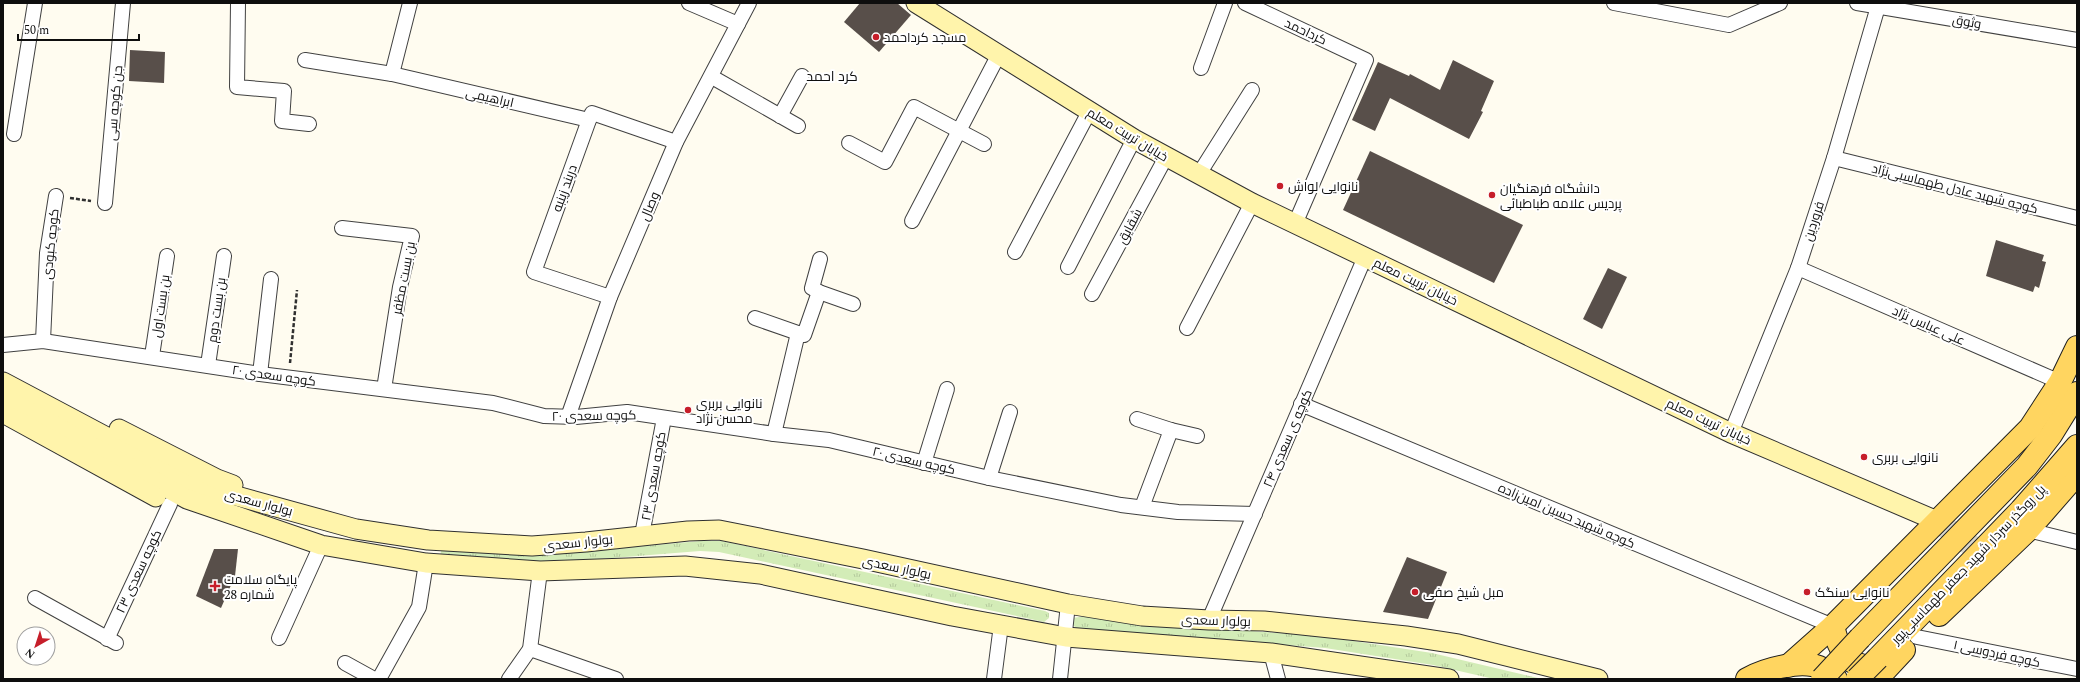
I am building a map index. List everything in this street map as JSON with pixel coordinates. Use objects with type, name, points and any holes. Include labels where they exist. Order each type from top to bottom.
[{"type":"main road","name":"خیابان تربیت معلم","points":[[916,3],[998,56],[1134,139],[1252,203],[1731,433],[1937,521]]},
{"type":"main road","points":[[1788,666],[1833,626],[2068,388],[2077,347]]},
{"type":"main road","points":[[3,369],[217,479],[245,489],[289,510]]},
{"type":"main road","points":[[3,382],[185,496]]},
{"type":"main road","name":"پل روگذر سردار شهید جعفر طهماسبی‌پور","points":[[1822,679],[2026,466],[2051,435],[2068,388]]},
{"type":"main road","points":[[3,397],[185,496]]},
{"type":"main road","points":[[3,413],[185,496]]},
{"type":"main road","name":"پل روگذر سردار شهید جعفر طهماسبی‌پور","points":[[1857,679],[1880,668],[2077,446]]},
{"type":"main road","points":[[1833,626],[1838,645],[1850,660],[1867,668],[1880,668],[1917,636],[2028,530],[2077,474]]},
{"type":"main road","name":"بولوار سعدی","points":[[185,496],[289,510],[356,529],[428,540],[532,546],[688,531],[719,530],[863,559],[1068,604],[1142,616],[1210,620],[1264,621],[1406,636],[1458,644],[1598,679]]},
{"type":"main road","name":"بولوار سعدی","points":[[185,496],[283,533],[321,545],[426,563],[540,571],[685,566],[753,573],[1001,625],[1066,637],[1271,653],[1448,679]]},
{"type":"main road","points":[[426,563],[428,540]]},
{"type":"main road","points":[[1747,679],[1777,667],[1801,665],[1823,668],[1836,679]]},
{"type":"street","points":[[14,134],[35,3]]},
{"type":"street","name":"جن کوچه سی","points":[[105,203],[123,3]]},
{"type":"street","points":[[238,3],[237,87],[284,91],[282,121],[309,124]]},
{"type":"street","points":[[392,74],[410,3]]},
{"type":"street","points":[[689,3],[738,24]]},
{"type":"street","name":"وصال","points":[[568,417],[610,296],[676,142],[712,77],[749,3]]},
{"type":"street","points":[[1201,68],[1224,3]]},
{"type":"street","name":"کرداحمد","points":[[1246,3],[1366,60],[1295,224]]},
{"type":"street","points":[[1614,3],[1730,25],[1780,3]]},
{"type":"street","name":"وثوق","points":[[1857,3],[1879,4],[2077,40]]},
{"type":"street","name":"فروردین","points":[[1731,433],[1798,268],[1834,158],[1879,4]]},
{"type":"street","points":[[912,221],[998,56]]},
{"type":"street","name":"ابراهیمی","points":[[305,60],[392,74],[589,120]]},
{"type":"street","points":[[780,116],[802,76]]},
{"type":"street","points":[[712,77],[798,126]]},
{"type":"street","points":[[1199,174],[1252,90]]},
{"type":"street","points":[[849,143],[885,162],[914,107],[984,144]]},
{"type":"street","points":[[1015,252],[1089,112]]},
{"type":"street","points":[[589,120],[592,113],[676,142]]},
{"type":"street","name":"دربند زینبه","points":[[589,120],[534,272],[610,296]]},
{"type":"street","points":[[1068,266],[1134,139]]},
{"type":"street","name":"شقایق","points":[[1092,294],[1166,157]]},
{"type":"street","name":"کوچه شهید عادل طهماسبی‌نژاد","points":[[1834,158],[2077,218]]},
{"type":"street","name":"کوچه کبودی","points":[[43,341],[47,253],[56,196]]},
{"type":"street","points":[[1187,328],[1252,203]]},
{"type":"street","name":"بن بست مظفر","points":[[342,228],[412,236],[400,287],[384,389]]},
{"type":"street","name":"بن بست اول","points":[[152,356],[167,256]]},
{"type":"street","name":"بن بست دوم","points":[[208,365],[224,256]]},
{"type":"street","name":"کوچه ی سعدی ۲۴","points":[[1210,620],[1365,256]]},
{"type":"street","points":[[820,259],[812,288],[853,304]]},
{"type":"street","name":"علی عباس نژاد","points":[[1798,268],[2068,388]]},
{"type":"street","points":[[260,374],[271,280]]},
{"type":"street","points":[[755,318],[804,335],[819,292]]},
{"type":"street","points":[[774,434],[798,333]]},
{"type":"street","name":"کوچه سعدی ۲۰","points":[[3,344],[43,341],[152,356],[260,374],[493,403],[544,416],[568,417],[627,412],[774,434],[829,440],[989,478],[1142,507],[1178,512],[1255,514]]},
{"type":"street","points":[[924,463],[947,389]]},
{"type":"street","name":"کوچه شهید حسین امین‌زاده","points":[[1302,404],[1833,626]]},
{"type":"street","points":[[989,478],[1010,412]]},
{"type":"street","name":"کوچه سعدی ۲۳","points":[[642,535],[664,418]]},
{"type":"street","points":[[1137,420],[1197,436]]},
{"type":"street","points":[[1142,507],[1171,430]]},
{"type":"street","name":"کوچه سعدی ۲۳","points":[[35,598],[112,641],[185,496]]},
{"type":"street","points":[[2028,530],[2077,542]]},
{"type":"street","points":[[279,638],[321,545]]},
{"type":"street","points":[[379,679],[419,607],[426,563]]},
{"type":"street","points":[[509,679],[530,649],[540,571]]},
{"type":"street","points":[[1060,679],[1066,637],[1068,604]]},
{"type":"street","points":[[994,679],[1001,625]]},
{"type":"street","name":"کوچه فردوسی ۱","points":[[1917,636],[2077,670]]},
{"type":"street","points":[[530,649],[616,679]]},
{"type":"street","points":[[1271,653],[1278,679]]},
{"type":"street","points":[[345,663],[374,679]]},
{"type":"path","name":"کوچه کبودی","points":[[56,196],[105,203]]},
{"type":"path","points":[[289,377],[297,290]]},
{"type":"green space","points":[[700,541],[722,541],[1045,611],[1049,613],[1049,618],[1044,622],[719,552],[700,551],[600,559],[512,563],[440,557],[441,551],[445,548],[513,555],[555,554]]},
{"type":"green space","points":[[1085,616],[1221,629],[1321,636],[1432,653],[1542,679],[1494,679],[1433,665],[1325,648],[1077,629],[1073,625],[1073,618]]},
{"type":"building","name":"مسجد کرداحمد","points":[[860,3],[897,3],[911,15],[879,52],[844,22]]},
{"type":"building","points":[[130,50],[165,52],[164,83],[129,81]]},
{"type":"building","points":[[1453,60],[1494,81],[1481,111],[1483,112],[1469,139],[1390,98],[1375,131],[1352,120],[1378,62],[1409,76],[1410,74],[1440,90]]},
{"type":"building","points":[[1370,151],[1523,225],[1494,283],[1343,210]]},
{"type":"building","points":[[1996,240],[2044,255],[2042,261],[2046,262],[2039,288],[2035,286],[2033,292],[1986,276]]},
{"type":"building","points":[[1608,268],[1627,277],[1602,329],[1583,319]]},
{"type":"building","name":"پایگاه سلامت شماره 28","points":[[214,549],[238,549],[235,576],[221,608],[196,596]]},
{"type":"building","name":"مبل شیخ صفی","points":[[1407,557],[1447,572],[1428,619],[1383,612]]},
{"type":"tunnel","points":[[1937,521],[1994,562]]},
{"type":"place","name":"مسجد کرداحمد","points":[[876,37]]},
{"type":"place","name":"نانوایی لواش","points":[[1280,186]]},
{"type":"place","name":"دانشگاه فرهنگیان پردیس علامه طباطبائی","points":[[1492,195]]},
{"type":"place","name":"نانوایی بربری محسن نژاد","points":[[688,410]]},
{"type":"place","name":"نانوایی بربری","points":[[1864,457]]},
{"type":"place","name":"پایگاه سلامت شماره 28","points":[[215,586]]},
{"type":"place","name":"مبل شیخ صفی","points":[[1415,592]]},
{"type":"place","name":"نانوایی سنگک","points":[[1807,592]]},
{"type":"district","name":"کرد احمد","points":[[832,76]]}]
